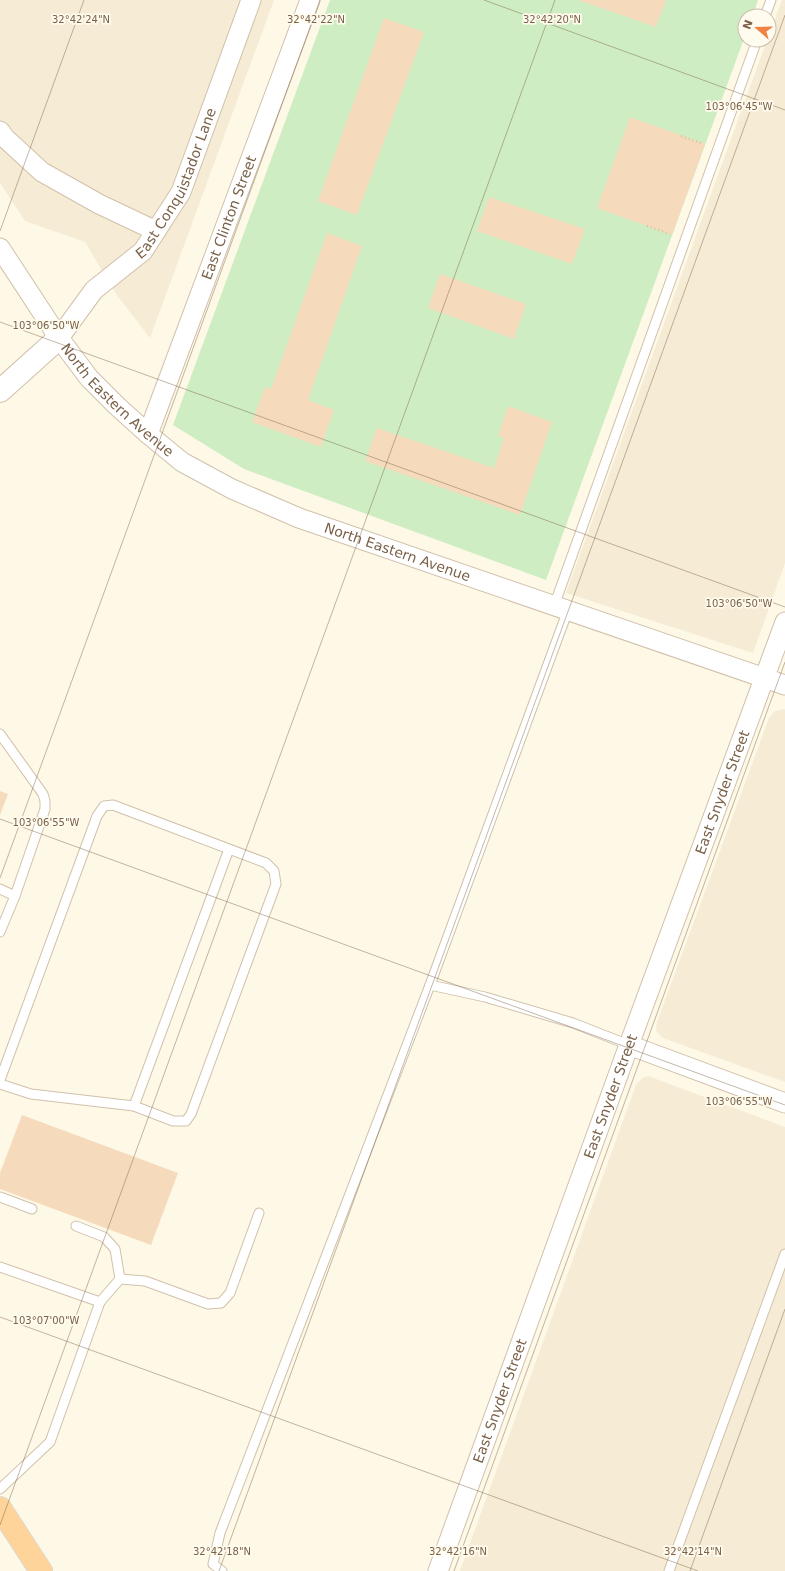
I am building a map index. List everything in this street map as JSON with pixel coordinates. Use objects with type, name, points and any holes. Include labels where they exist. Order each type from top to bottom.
[{"type":"highway","points":[[0,1508],[41,1571]]},
{"type":"street","name":"East Conquistador Lane","points":[[59,338],[94,290],[143,250],[181,192],[251,0]]},
{"type":"street","name":"East Clinton Street","points":[[148,434],[310,0]]},
{"type":"street","points":[[0,131],[5,138],[42,172],[99,204],[156,231]]},
{"type":"street","name":"North Eastern Avenue","points":[[0,248],[59,338],[89,378],[117,406],[182,462],[232,488],[299,518],[785,685]]},
{"type":"street","points":[[0,391],[59,338]]},
{"type":"street","name":"East Snyder Street","points":[[438,1571],[629,1045],[785,622]]},
{"type":"street","points":[[629,1045],[785,1103]]},
{"type":"lane","points":[[222,1571],[212,1568],[220,1533],[430,985],[754,48]]},
{"type":"lane","points":[[0,734],[43,794],[45,801],[45,809],[15,896],[0,932]]},
{"type":"lane","points":[[0,1080],[97,816],[104,806],[113,805],[266,863],[274,872],[276,884],[197,1099],[191,1114],[186,1121],[173,1121],[134,1106],[31,1094],[0,1084]]},
{"type":"lane","points":[[134,1106],[229,849]]},
{"type":"lane","points":[[0,889],[15,896]]},
{"type":"lane","points":[[430,985],[485,997],[537,1012],[573,1023],[629,1045]]},
{"type":"lane","points":[[0,1197],[32,1209]]},
{"type":"lane","points":[[120,1278],[145,1281],[208,1304],[221,1303],[230,1293],[260,1213]]},
{"type":"lane","points":[[0,1489],[50,1442],[100,1302],[120,1278],[115,1249],[104,1237],[76,1226]]},
{"type":"lane","points":[[669,1571],[785,1254]]},
{"type":"lane","points":[[0,1266],[100,1302]]},
{"type":"shaded area","points":[[0,0],[274,0],[150,338],[116,294],[85,242],[25,221],[0,183]]},
{"type":"shaded area","points":[[782,0],[785,0],[785,563],[753,653],[566,593],[764,48],[777,48],[777,14]]},
{"type":"shaded area","points":[[784,709],[785,1082],[663,1038],[656,1031],[657,1022],[769,718],[775,711]]},
{"type":"shaded area","points":[[648,1076],[785,1127],[785,1571],[460,1571],[636,1085],[642,1078]]},
{"type":"green space","points":[[330,0],[758,0],[756,8],[737,8],[737,48],[741,48],[546,580],[244,469],[173,425]]},
{"type":"building","points":[[578,0],[666,0],[656,27]]},
{"type":"building","points":[[384,18],[424,32],[357,215],[318,201]]},
{"type":"building","points":[[630,117],[705,144],[672,235],[597,208]]},
{"type":"building","points":[[489,197],[585,229],[572,264],[477,231]]},
{"type":"building","points":[[327,233],[362,246],[308,400],[334,410],[321,447],[252,422],[265,387],[271,389]]},
{"type":"building","points":[[440,274],[526,304],[514,339],[428,308]]},
{"type":"building","points":[[508,406],[552,422],[520,515],[365,461],[377,428],[494,468],[504,438],[498,436]]},
{"type":"building","points":[[0,791],[8,794],[0,815]]},
{"type":"building","points":[[22,1115],[178,1173],[151,1245],[0,1189],[0,1173]]}]
